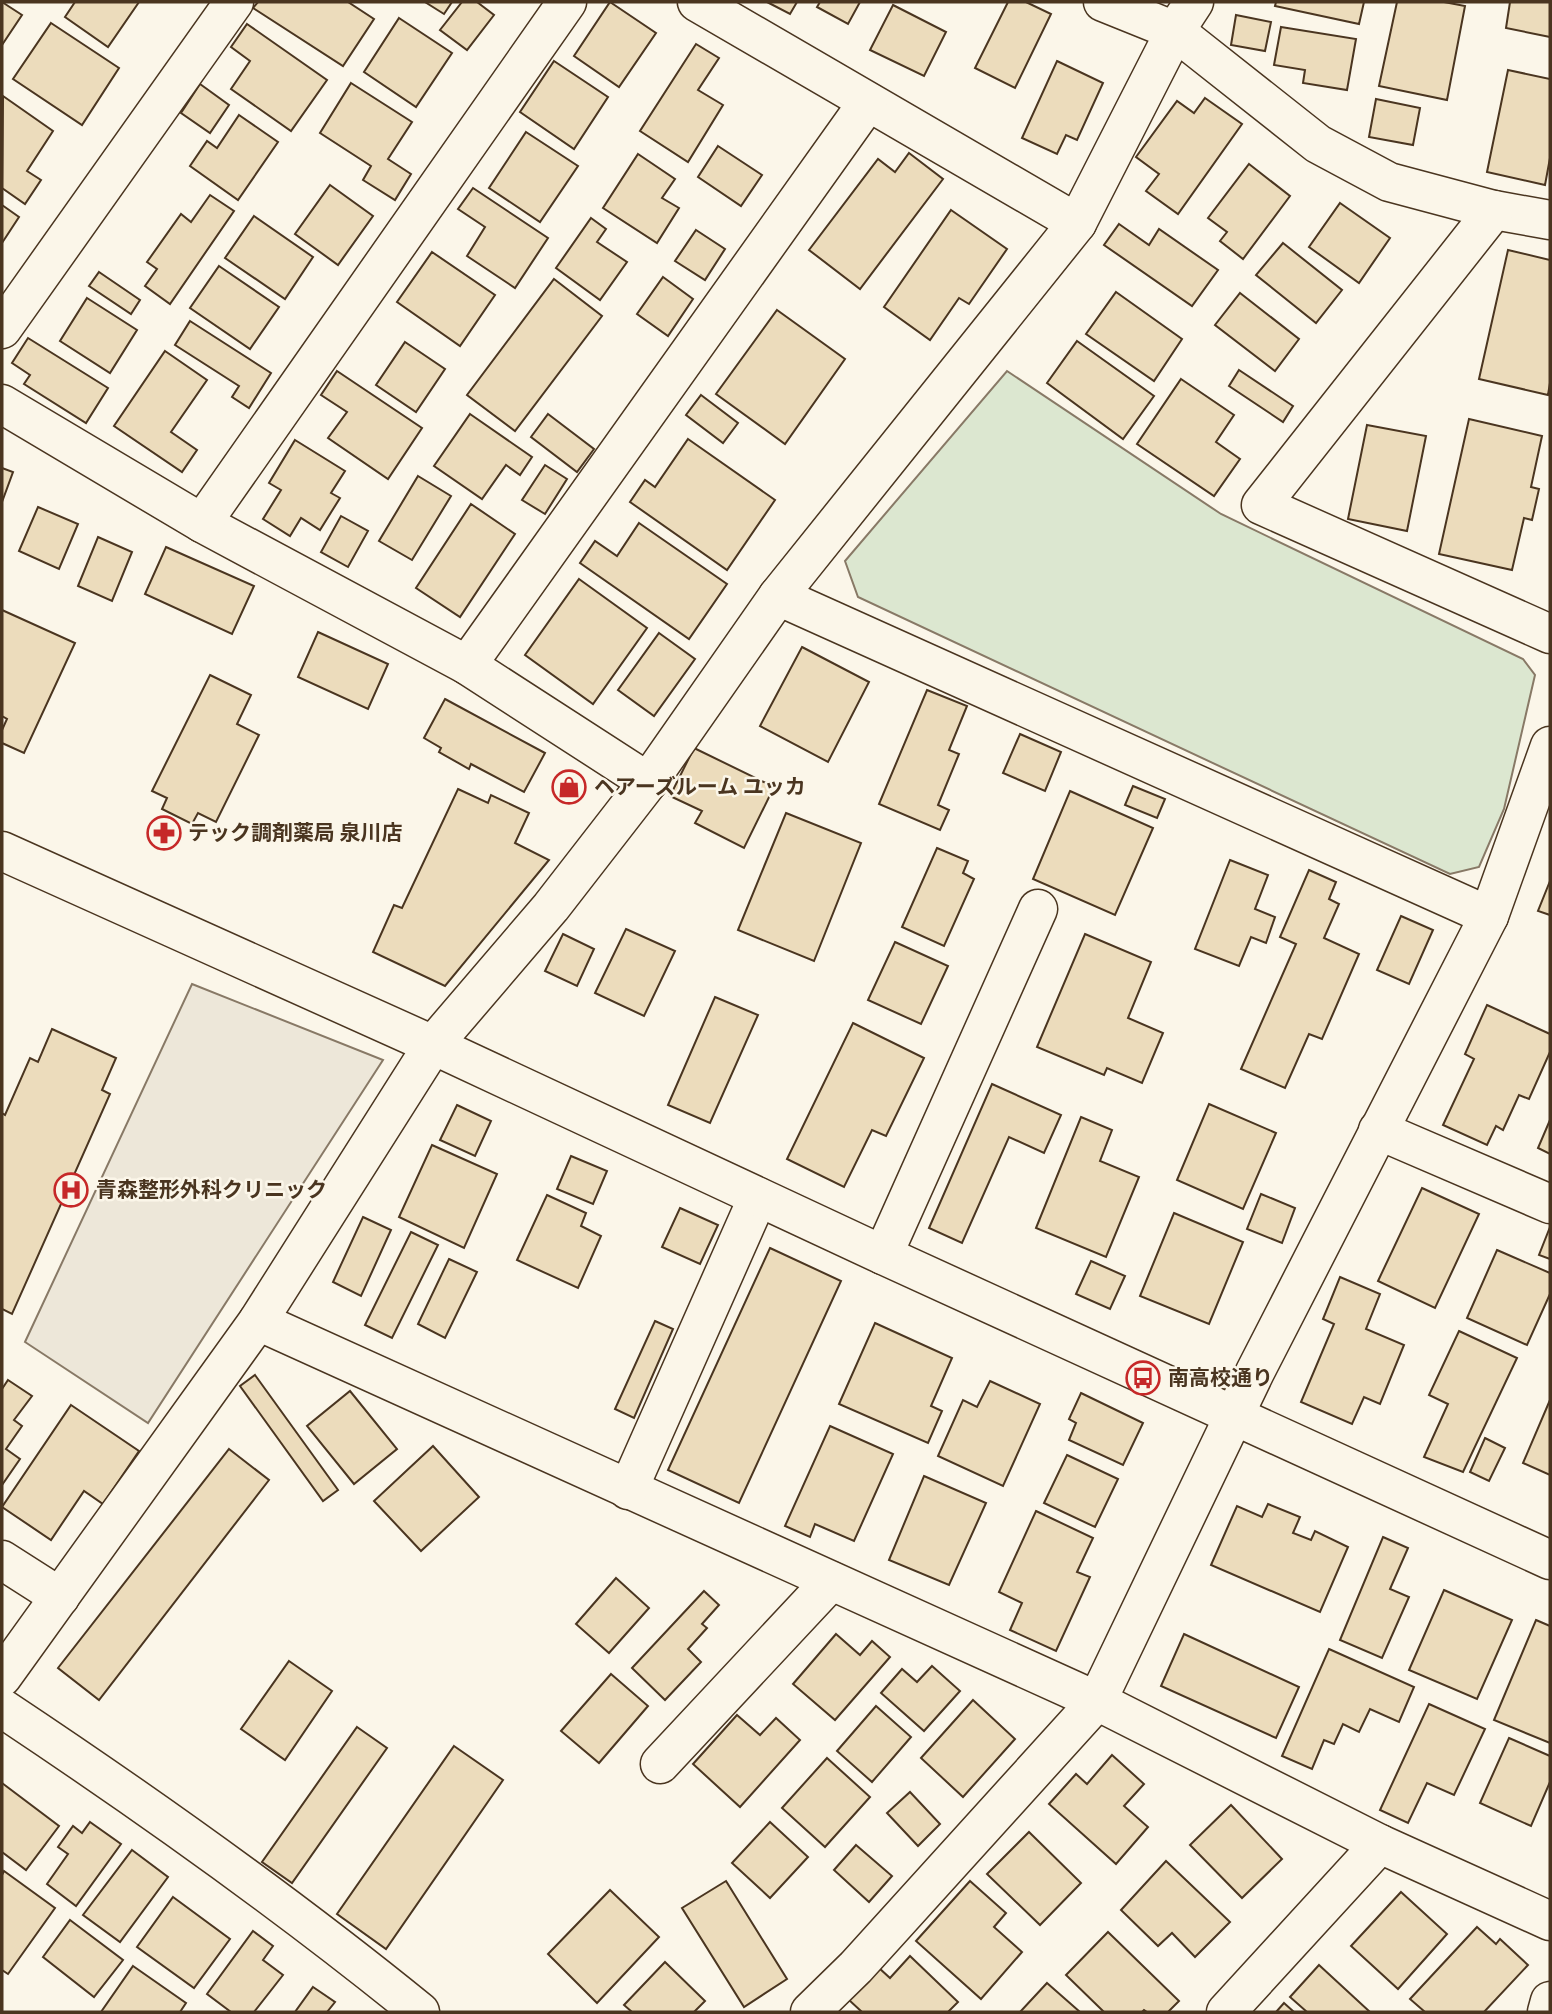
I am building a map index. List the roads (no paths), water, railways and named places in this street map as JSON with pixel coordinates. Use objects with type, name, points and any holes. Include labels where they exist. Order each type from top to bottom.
[{"type":"street","points":[[2,329],[234,2]]},
{"type":"street","points":[[202,523],[567,2]]},
{"type":"street","points":[[697,2],[1077,223]]},
{"type":"street","points":[[1103,2],[1185,17],[1318,144],[1389,182],[1494,210],[1550,220]]},
{"type":"street","points":[[2,1677],[258,1321],[433,1045],[551,907],[648,782],[778,596],[1077,223],[1185,17]]},
{"type":"street","points":[[467,666],[868,102]]},
{"type":"street","points":[[1494,210],[1261,505],[1550,634]]},
{"type":"street","points":[[2,404],[202,523],[467,666],[648,782]]},
{"type":"street","points":[[778,596],[1489,916]]},
{"type":"street","points":[[810,2012],[856,1967],[1097,1701],[1234,1414],[1489,916],[1550,746]]},
{"type":"street","points":[[2,851],[433,1045],[883,1255],[1550,1560]]},
{"type":"street","points":[[883,1255],[1038,909]]},
{"type":"street","points":[[1378,1130],[1550,1204]]},
{"type":"street","points":[[628,1490],[758,1197]]},
{"type":"street","points":[[258,1321],[1097,1701],[1380,1844],[1550,1921]]},
{"type":"street","points":[[2,1560],[60,1597]]},
{"type":"street","points":[[660,1764],[831,1581]]},
{"type":"street","points":[[2,1708],[138,1800],[343,1949],[420,2012]]},
{"type":"street","points":[[1226,2012],[1380,1844]]},
{"type":"street","points":[[1547,2012],[1550,2001]]},
{"type":"place","name":"ヘアーズルーム ユッカ","points":[[569,787]]},
{"type":"place","name":"テック調剤薬局 泉川店","points":[[164,833]]},
{"type":"place","name":"青森整形外科クリニック","points":[[71,1190]]},
{"type":"place","name":"南高校通り","points":[[1143,1378]]}]
